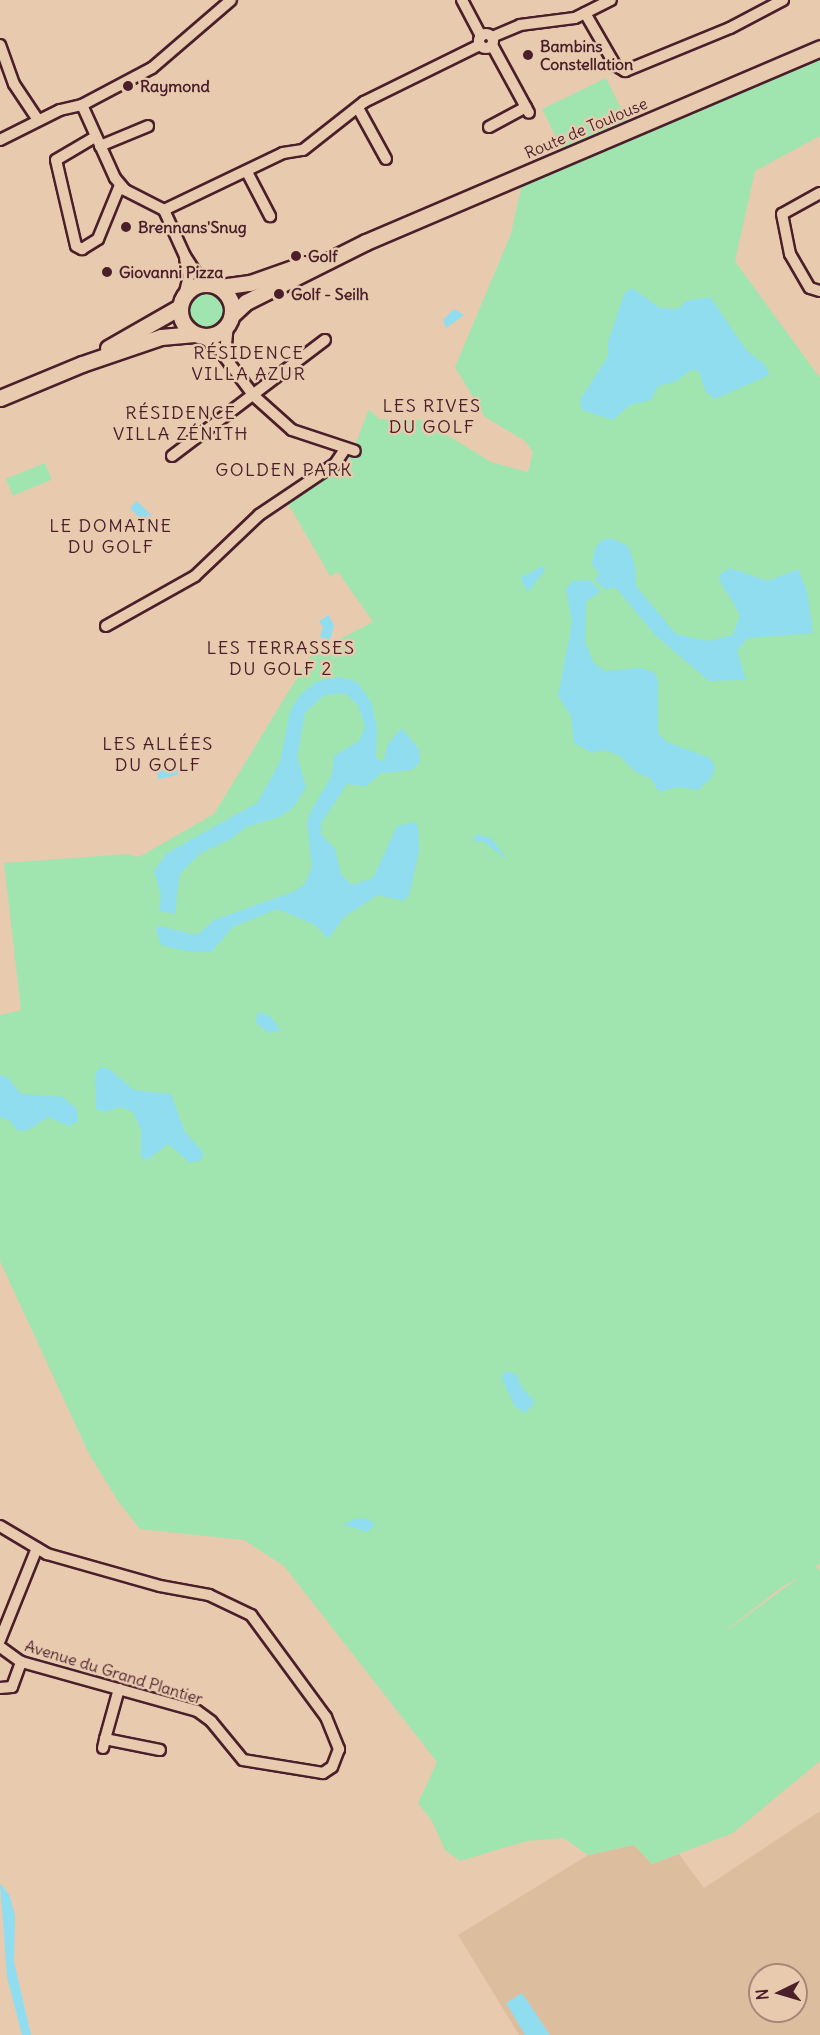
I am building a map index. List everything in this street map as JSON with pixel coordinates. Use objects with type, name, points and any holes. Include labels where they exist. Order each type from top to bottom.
[{"type":"main road","name":"Route de Toulouse","points":[[230,320],[246,302],[366,242],[820,48]]},
{"type":"main road","name":"Route de Toulouse","points":[[216,285],[250,283],[366,242]]},
{"type":"main road","points":[[0,398],[82,363],[161,337],[219,333],[230,320],[232,302],[216,285],[199,284],[182,301],[82,363]]},
{"type":"main road","points":[[182,301],[182,320],[198,335]]},
{"type":"street","points":[[0,140],[38,120],[82,105],[152,68],[231,0]]},
{"type":"street","points":[[462,0],[527,110],[489,127]]},
{"type":"street","points":[[164,210],[283,153],[303,150],[333,123],[398,82],[428,73],[520,25],[566,21],[611,0]]},
{"type":"street","points":[[585,13],[615,65],[624,71],[730,28],[783,0]]},
{"type":"street","points":[[0,45],[14,84],[38,120]]},
{"type":"street","points":[[82,105],[97,141],[120,185],[164,210],[196,273],[216,285]]},
{"type":"street","points":[[358,108],[386,159]]},
{"type":"street","points":[[120,185],[98,239],[82,249],[76,246],[56,160],[58,154],[148,126]]},
{"type":"street","points":[[247,172],[270,216]]},
{"type":"street","points":[[820,193],[782,214],[790,254],[810,288],[820,291]]},
{"type":"street","points":[[182,301],[189,276],[185,255]]},
{"type":"street","points":[[230,320],[226,343],[232,367]]},
{"type":"street","points":[[106,626],[195,576],[259,515],[335,464],[350,450],[292,430],[254,396],[218,348],[198,335]]},
{"type":"street","points":[[172,456],[325,340]]},
{"type":"street","name":"Avenue du Grand Plantier","points":[[0,1526],[47,1554],[160,1586],[209,1595],[251,1615],[326,1718],[339,1749],[332,1767],[323,1773],[243,1760],[204,1715],[21,1662],[0,1647]]},
{"type":"street","name":"Avenue du Grand Plantier","points":[[0,1640],[37,1548]]},
{"type":"street","points":[[0,1688],[12,1687],[21,1662]]},
{"type":"street","points":[[119,1689],[104,1744],[160,1750]]},
{"type":"shaded area","points":[[820,1811],[820,2035],[519,2035],[458,1935],[588,1855],[634,1845],[652,1864],[679,1854],[704,1888]]},
{"type":"green space","points":[[820,52],[820,136],[755,171],[735,261],[820,378],[820,1563],[816,1566],[820,1571],[820,1761],[733,1833],[652,1864],[634,1845],[588,1855],[563,1838],[527,1841],[460,1861],[445,1850],[432,1821],[418,1803],[437,1762],[284,1566],[244,1540],[140,1529],[118,1501],[89,1454],[0,1261],[0,1015],[21,1010],[4,863],[126,854],[139,857],[214,814],[312,653],[373,622],[338,572],[330,576],[287,502],[348,463],[369,409],[379,419],[423,420],[491,462],[528,472],[533,452],[525,441],[485,417],[455,367],[511,234],[523,179]],"holes":[[[801,1576],[726,1631],[779,1589]]]},
{"type":"green space","points":[[606,78],[627,122],[564,153],[542,109]]},
{"type":"green space","points":[[208,291],[221,297],[227,310],[221,323],[208,329],[195,323],[189,310],[195,297]]},
{"type":"green space","points":[[45,463],[52,480],[13,495],[6,479]]},
{"type":"water","points":[[632,288],[660,308],[678,309],[686,301],[710,297],[747,351],[766,366],[769,375],[715,399],[706,392],[698,370],[691,370],[675,382],[658,386],[651,400],[630,405],[613,420],[582,410],[580,400],[608,356],[608,342],[624,294]]},
{"type":"water","points":[[454,309],[464,315],[446,328],[443,320]]},
{"type":"water","points":[[137,501],[152,516],[145,523],[130,508]]},
{"type":"water","points":[[611,538],[628,546],[635,566],[636,586],[676,634],[708,641],[733,635],[740,615],[719,579],[720,574],[730,568],[768,581],[798,569],[807,591],[813,633],[748,638],[737,651],[746,680],[709,681],[656,636],[616,588],[605,589],[595,580],[599,574],[592,564],[595,548],[602,540]]},
{"type":"water","points":[[543,566],[545,570],[528,592],[520,578]]},
{"type":"water","points":[[589,580],[601,591],[586,602],[585,642],[594,663],[605,671],[640,668],[654,672],[658,680],[658,733],[667,742],[710,758],[715,766],[712,777],[698,790],[677,787],[659,792],[651,779],[634,771],[619,755],[603,750],[592,753],[574,743],[571,716],[558,696],[572,623],[566,589],[572,581]]},
{"type":"water","points":[[329,615],[334,626],[330,640],[320,637],[323,627],[319,621]]},
{"type":"water","points":[[339,677],[357,682],[371,702],[377,727],[376,759],[384,761],[387,746],[401,728],[419,749],[420,762],[412,770],[381,773],[367,786],[347,784],[321,823],[321,834],[335,849],[341,874],[352,885],[373,878],[397,826],[415,822],[418,827],[419,852],[409,896],[403,901],[378,895],[344,917],[328,939],[315,925],[278,909],[233,927],[211,952],[190,952],[161,945],[156,929],[159,926],[197,935],[214,920],[295,891],[305,884],[312,867],[307,823],[310,813],[332,775],[334,756],[359,741],[365,727],[358,705],[345,693],[324,695],[305,713],[297,757],[306,787],[294,807],[279,817],[246,827],[231,839],[201,853],[179,877],[175,914],[159,911],[161,895],[154,871],[167,853],[257,803],[280,762],[290,711],[300,695],[316,682]]},
{"type":"water","points":[[176,766],[178,775],[159,779],[157,770]]},
{"type":"water","points":[[477,834],[492,839],[507,860],[483,841],[474,842]]},
{"type":"water","points":[[258,1012],[270,1016],[281,1030],[269,1033],[256,1023]]},
{"type":"water","points":[[100,1067],[109,1069],[134,1090],[171,1094],[185,1132],[203,1152],[202,1160],[190,1163],[168,1144],[147,1160],[141,1157],[141,1130],[133,1112],[121,1107],[104,1112],[96,1109],[95,1075]]},
{"type":"water","points":[[0,1075],[8,1078],[21,1094],[63,1097],[77,1109],[78,1122],[69,1126],[48,1117],[28,1130],[18,1131],[10,1121],[0,1117]]},
{"type":"water","points":[[507,1371],[517,1375],[522,1388],[535,1402],[526,1413],[515,1407],[503,1381],[502,1375]]},
{"type":"water","points":[[357,1518],[367,1519],[375,1524],[368,1532],[343,1525]]},
{"type":"water","points":[[0,1883],[10,1896],[15,1916],[14,1962],[31,2035],[22,2035],[7,1977]]},
{"type":"water","points":[[522,1993],[550,2035],[525,2035],[506,2003]]},
{"type":"place","name":"Bambins Constellation","points":[[528,55]]},
{"type":"place","name":"Raymond","points":[[128,86]]},
{"type":"place","name":"Brennans'Snug","points":[[126,227]]},
{"type":"place","name":"Golf","points":[[296,256]]},
{"type":"place","name":"Giovanni Pizza","points":[[107,272]]},
{"type":"place","name":"Golf - Seilh","points":[[279,294]]},
{"type":"district","name":"RÉSIDENCE VILLA AZUR","points":[[249,364]]},
{"type":"district","name":"LES RIVES DU GOLF","points":[[432,417]]},
{"type":"district","name":"RÉSIDENCE VILLA ZÉNITH","points":[[181,424]]},
{"type":"district","name":"GOLDEN PARK","points":[[284,470]]},
{"type":"district","name":"LE DOMAINE DU GOLF","points":[[111,537]]},
{"type":"district","name":"LES TERRASSES DU GOLF 2","points":[[281,659]]},
{"type":"district","name":"LES ALLÉES DU GOLF","points":[[158,756]]}]
